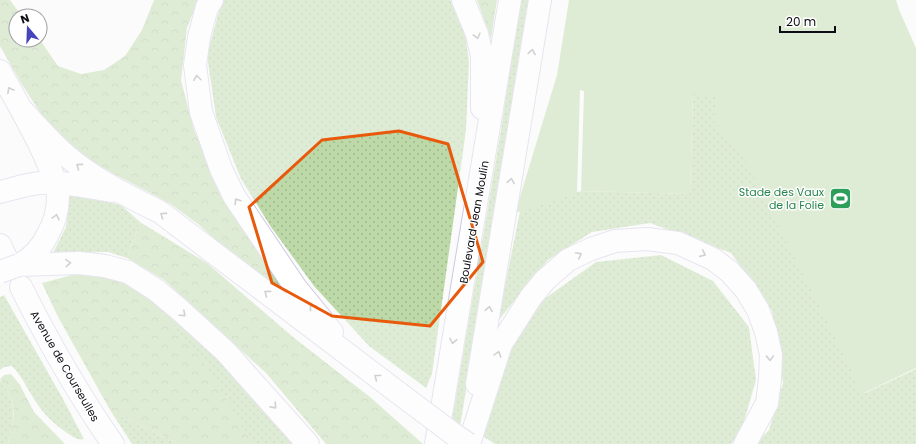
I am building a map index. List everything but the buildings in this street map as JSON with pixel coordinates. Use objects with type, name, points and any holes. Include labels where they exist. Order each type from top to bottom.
[{"type":"main road","points":[[212,0],[207,7],[199,37],[195,65],[201,112],[221,169],[234,196],[296,288],[354,359]]},
{"type":"main road","points":[[463,0],[477,34],[482,56],[483,164]]},
{"type":"main road","name":"Boulevard Jean Moulin","points":[[436,444],[510,0]]},
{"type":"main road","points":[[468,444],[540,0]]},
{"type":"main road","points":[[0,71],[41,147],[55,182],[58,194],[58,210],[54,224],[43,244],[14,261]]},
{"type":"main road","points":[[20,109],[68,157],[86,171],[124,194],[160,212],[468,444]]},
{"type":"main road","points":[[6,190],[38,183],[55,182],[124,194]]},
{"type":"main road","points":[[468,444],[501,344],[531,297],[568,260],[591,249],[615,241],[647,239],[678,243],[713,259],[730,272],[746,290],[758,310],[766,332],[771,355],[770,379],[767,403],[745,444]]},
{"type":"main road","points":[[14,261],[79,263],[105,266],[128,272],[156,290],[226,352],[308,444]]},
{"type":"main road","name":"Avenue de Courseulles","points":[[20,287],[82,397],[113,444]]},
{"type":"highlighted area","points":[[399,131],[448,144],[483,262],[430,326],[332,316],[272,283],[249,207],[322,140]]},
{"type":"green space","points":[[0,0],[10,0],[16,8],[8,8],[8,48],[46,48],[58,66],[81,74],[104,70],[125,56],[142,30],[154,0],[198,0],[187,28],[181,80],[194,130],[214,175],[289,293],[281,293],[228,251],[198,224],[169,203],[112,173],[75,151],[50,128],[21,83],[0,46]]},
{"type":"green space","points":[[222,0],[450,0],[464,25],[469,62],[466,130],[432,374],[426,388],[369,346],[314,286],[271,227],[241,179],[216,117],[207,55]]},
{"type":"green space","points":[[477,0],[497,0],[491,39]]},
{"type":"green space","points":[[520,0],[530,0],[457,444],[448,444],[501,130]]},
{"type":"green space","name":"Stade des Vaux de la Folie","points":[[569,0],[896,0],[916,48],[916,368],[860,395],[850,367],[744,158],[714,122],[716,96],[693,94],[690,194],[581,191],[584,91],[580,90],[577,193],[515,213],[557,75]]},
{"type":"green space","points":[[693,91],[720,94],[865,393],[916,369],[916,444],[755,444],[769,430],[783,383],[772,311],[731,253],[650,223],[592,232],[548,260],[498,321],[520,211],[581,191],[690,194]]},
{"type":"green space","points":[[70,191],[94,196],[122,206],[140,222],[127,258],[108,252],[53,253],[66,227]]},
{"type":"green space","points":[[140,222],[207,263],[293,337],[370,397],[423,444],[326,444],[266,373],[164,280],[127,258]]},
{"type":"green space","points":[[661,255],[713,281],[749,327],[756,380],[741,432],[731,444],[495,444],[481,435],[508,352],[540,302],[596,262]]},
{"type":"green space","points":[[83,272],[130,281],[153,299],[208,368],[251,442],[249,444],[182,444],[110,410],[57,315],[42,283]]},
{"type":"green space","points":[[4,295],[84,439],[73,437],[48,417],[38,405],[12,366],[4,367],[0,370],[0,297]]},
{"type":"green space","points":[[153,299],[213,354],[277,425],[292,444],[249,444],[251,442]]},
{"type":"green space","points":[[11,374],[20,385],[34,412],[65,444],[8,444],[14,410],[9,394],[0,379],[4,375]]},
{"type":"green space","points":[[0,380],[7,389],[13,411],[13,422],[8,444],[0,444]]},
{"type":"green space","points":[[110,410],[171,440],[182,444],[132,444]]},
{"type":"place","name":"Stade des Vaux de la Folie","points":[[840,198]]}]
